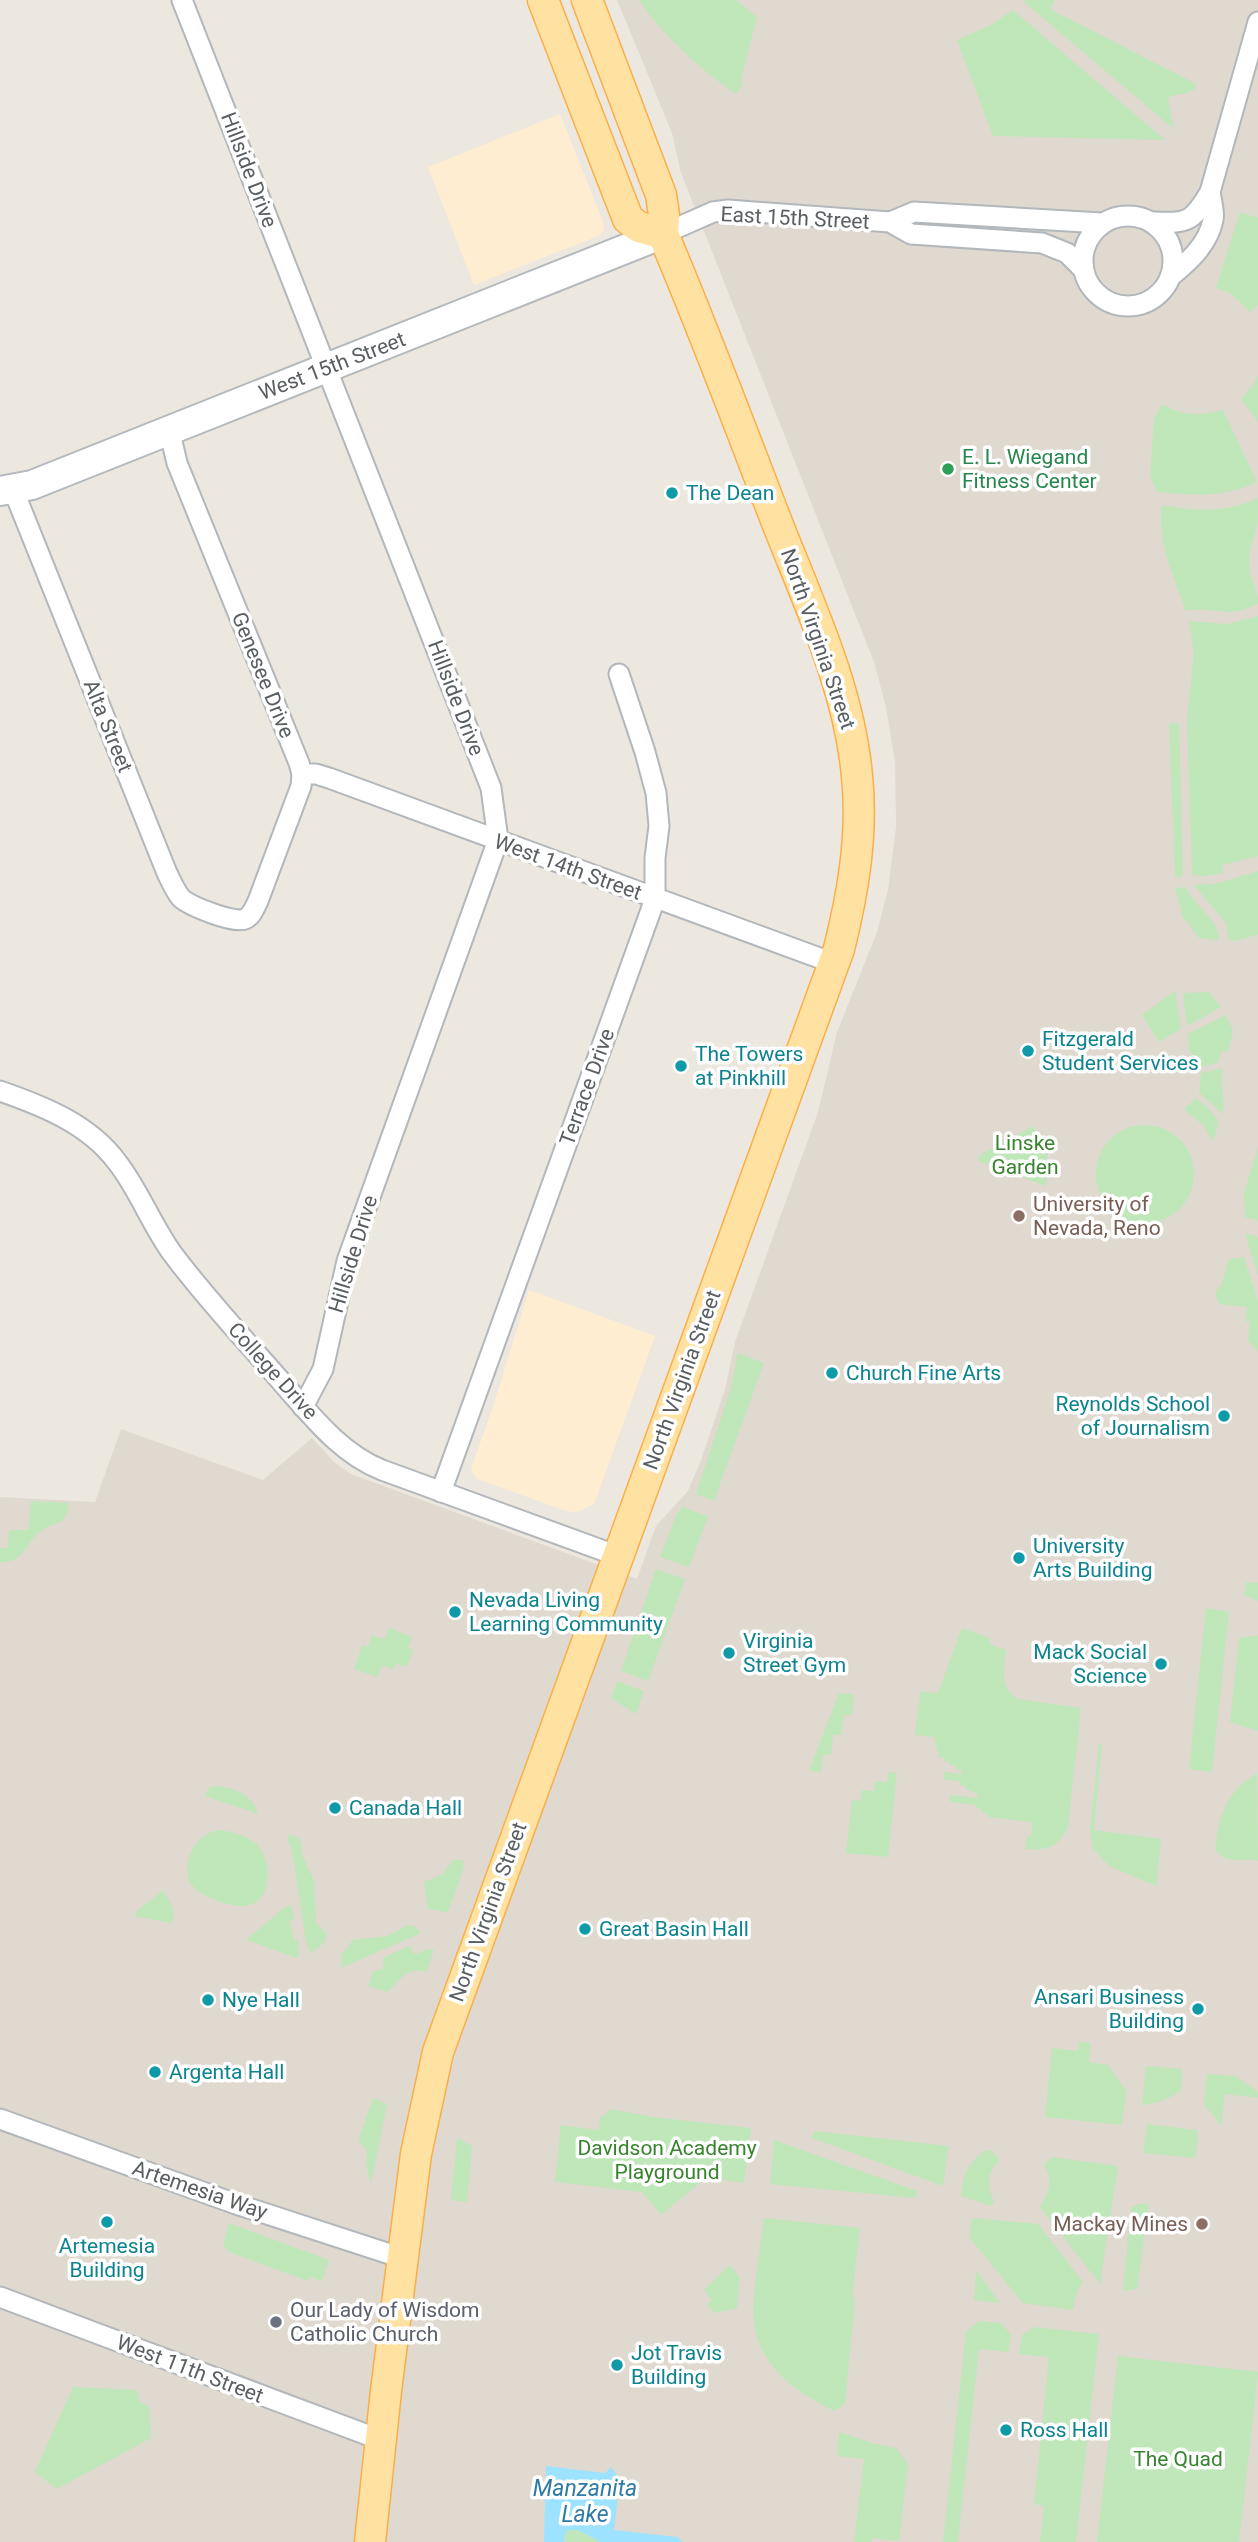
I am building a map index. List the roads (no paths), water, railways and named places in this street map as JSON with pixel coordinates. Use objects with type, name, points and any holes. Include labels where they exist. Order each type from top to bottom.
[{"type":"main road","points":[[543,0],[628,219],[639,227],[663,234]]},
{"type":"main road","name":"North Virginia Street","points":[[370,2542],[418,2142],[438,2052],[834,963],[849,907],[858,836],[858,777],[852,740],[830,660],[663,234],[661,195],[587,0]]},
{"type":"street","name":"Hillside Drive","points":[[182,0],[491,788],[498,840],[347,1261],[323,1369],[303,1407]]},
{"type":"street","points":[[1151,222],[1168,240],[1173,265],[1163,289],[1154,298],[1130,306],[1105,300],[1087,281],[1083,269],[1086,243],[1092,232],[1102,223],[1126,215],[1151,222],[1179,223],[1197,214],[1210,192],[1258,22]]},
{"type":"street","points":[[1170,277],[1189,261],[1204,243],[1214,218],[1210,192]]},
{"type":"street","name":"East 15th Street","points":[[663,234],[713,212],[728,210],[890,222],[911,234],[1042,243],[1067,253],[1083,269]]},
{"type":"street","name":"East 15th Street","points":[[890,222],[915,212],[1102,223]]},
{"type":"street","name":"West 15th Street","points":[[7,490],[32,485],[663,234]]},
{"type":"street","name":"Genesee Drive","points":[[170,429],[177,463],[302,774]]},
{"type":"street","name":"Alta Street","points":[[7,490],[167,873],[181,898],[225,918],[238,921],[251,915],[301,786],[302,774]]},
{"type":"street","name":"Terrace Drive","points":[[441,1492],[655,899],[659,826],[656,793],[619,674]]},
{"type":"street","name":"West 14th Street","points":[[302,774],[329,778],[834,963]]},
{"type":"street","name":"College Drive","points":[[0,1091],[66,1119],[102,1144],[117,1161],[170,1250],[192,1279],[303,1407],[352,1456],[369,1465],[618,1556]]},
{"type":"street","name":"Artemesia Way","points":[[0,2119],[236,2204],[402,2258]]},
{"type":"street","name":"West 11th Street","points":[[0,2298],[381,2440]]},
{"type":"water","name":"Manzanita Lake","points":[[546,2466],[605,2473],[611,2467],[620,2479],[614,2530],[677,2537],[683,2542],[600,2542],[578,2530],[568,2530],[564,2536],[565,2542],[544,2542]]},
{"type":"place","name":"E. L. Wiegand Fitness Center","points":[[948,469]]},
{"type":"place","name":"The Dean","points":[[672,493]]},
{"type":"place","name":"Fitzgerald Student Services","points":[[1028,1051]]},
{"type":"place","name":"The Towers at Pinkhill","points":[[681,1066]]},
{"type":"place","name":"University of Nevada, Reno","points":[[1019,1216]]},
{"type":"place","name":"Church Fine Arts","points":[[832,1373]]},
{"type":"place","name":"Reynolds School of Journalism","points":[[1224,1416]]},
{"type":"place","name":"University Arts Building","points":[[1019,1558]]},
{"type":"place","name":"Nevada Living Learning Community","points":[[455,1612]]},
{"type":"place","name":"Virginia Street Gym","points":[[729,1653]]},
{"type":"place","name":"Mack Social Science","points":[[1161,1664]]},
{"type":"place","name":"Canada Hall","points":[[335,1808]]},
{"type":"place","name":"Great Basin Hall","points":[[585,1929]]},
{"type":"place","name":"Nye Hall","points":[[208,2000]]},
{"type":"place","name":"Ansari Business Building","points":[[1198,2009]]},
{"type":"place","name":"Argenta Hall","points":[[155,2072]]},
{"type":"place","name":"Artemesia Building","points":[[107,2222]]},
{"type":"place","name":"Mackay Mines","points":[[1202,2224]]},
{"type":"place","name":"Our Lady of Wisdom Catholic Church","points":[[276,2322]]},
{"type":"place","name":"Jot Travis Building","points":[[617,2365]]},
{"type":"place","name":"Ross Hall","points":[[1006,2430]]},
{"type":"park label","name":"Linske Garden","points":[[1025,1155]]},
{"type":"park label","name":"Davidson Academy Playground","points":[[667,2160]]},
{"type":"park label","name":"The Quad","points":[[1178,2459]]}]
